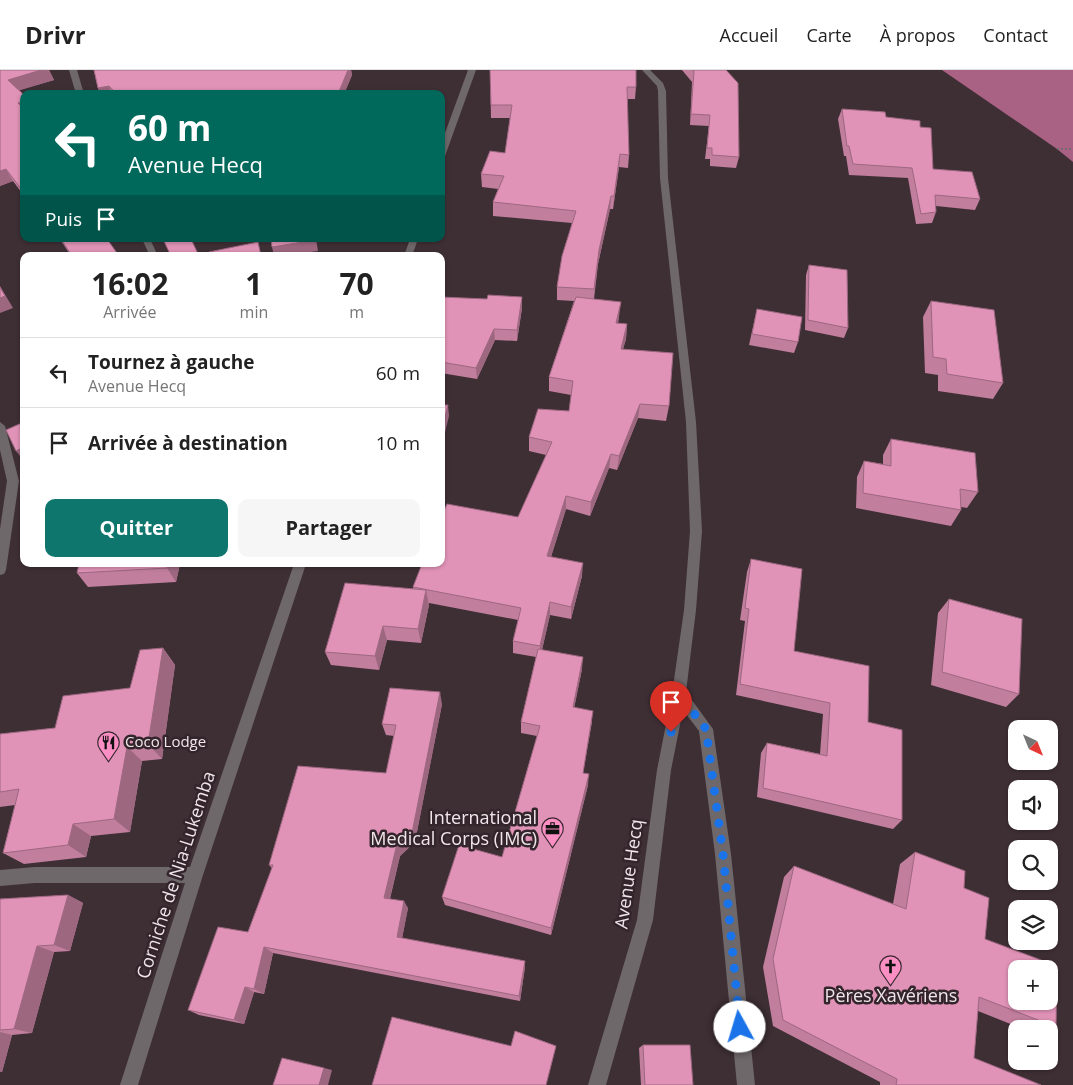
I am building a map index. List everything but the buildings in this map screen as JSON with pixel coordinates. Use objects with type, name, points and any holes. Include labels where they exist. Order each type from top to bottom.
[{"type":"street","points":[[73,70],[79,90]]},
{"type":"street","points":[[445,145],[472,70]]},
{"type":"street","name":"Avenue Hecq","points":[[596,1085],[645,920],[664,770],[679,694],[690,610],[696,531],[691,422],[664,178],[662,91],[660,85],[646,70]]},
{"type":"street","points":[[0,426],[13,481],[0,570]]},
{"type":"street","name":"Corniche de Nia-Lukemba","points":[[129,1085],[195,876],[299,567]]},
{"type":"street","points":[[679,694],[706,729],[723,854],[746,1085]]},
{"type":"street","points":[[0,878],[35,875],[195,876]]},
{"type":"path","points":[[1057,149],[1071,148]]},
{"type":"shaded area","points":[[942,70],[1073,70],[1073,162],[1057,149]]},
{"type":"place","name":"Coco Lodge","points":[[109,761]]},
{"type":"place","name":"International Medical Corps (IMC)","points":[[553,847]]},
{"type":"place","name":"Pères Xavériens","points":[[891,985]]},
{"type":"route","points":[[671,732],[679,694],[706,729],[723,854],[740,1027]]}]
